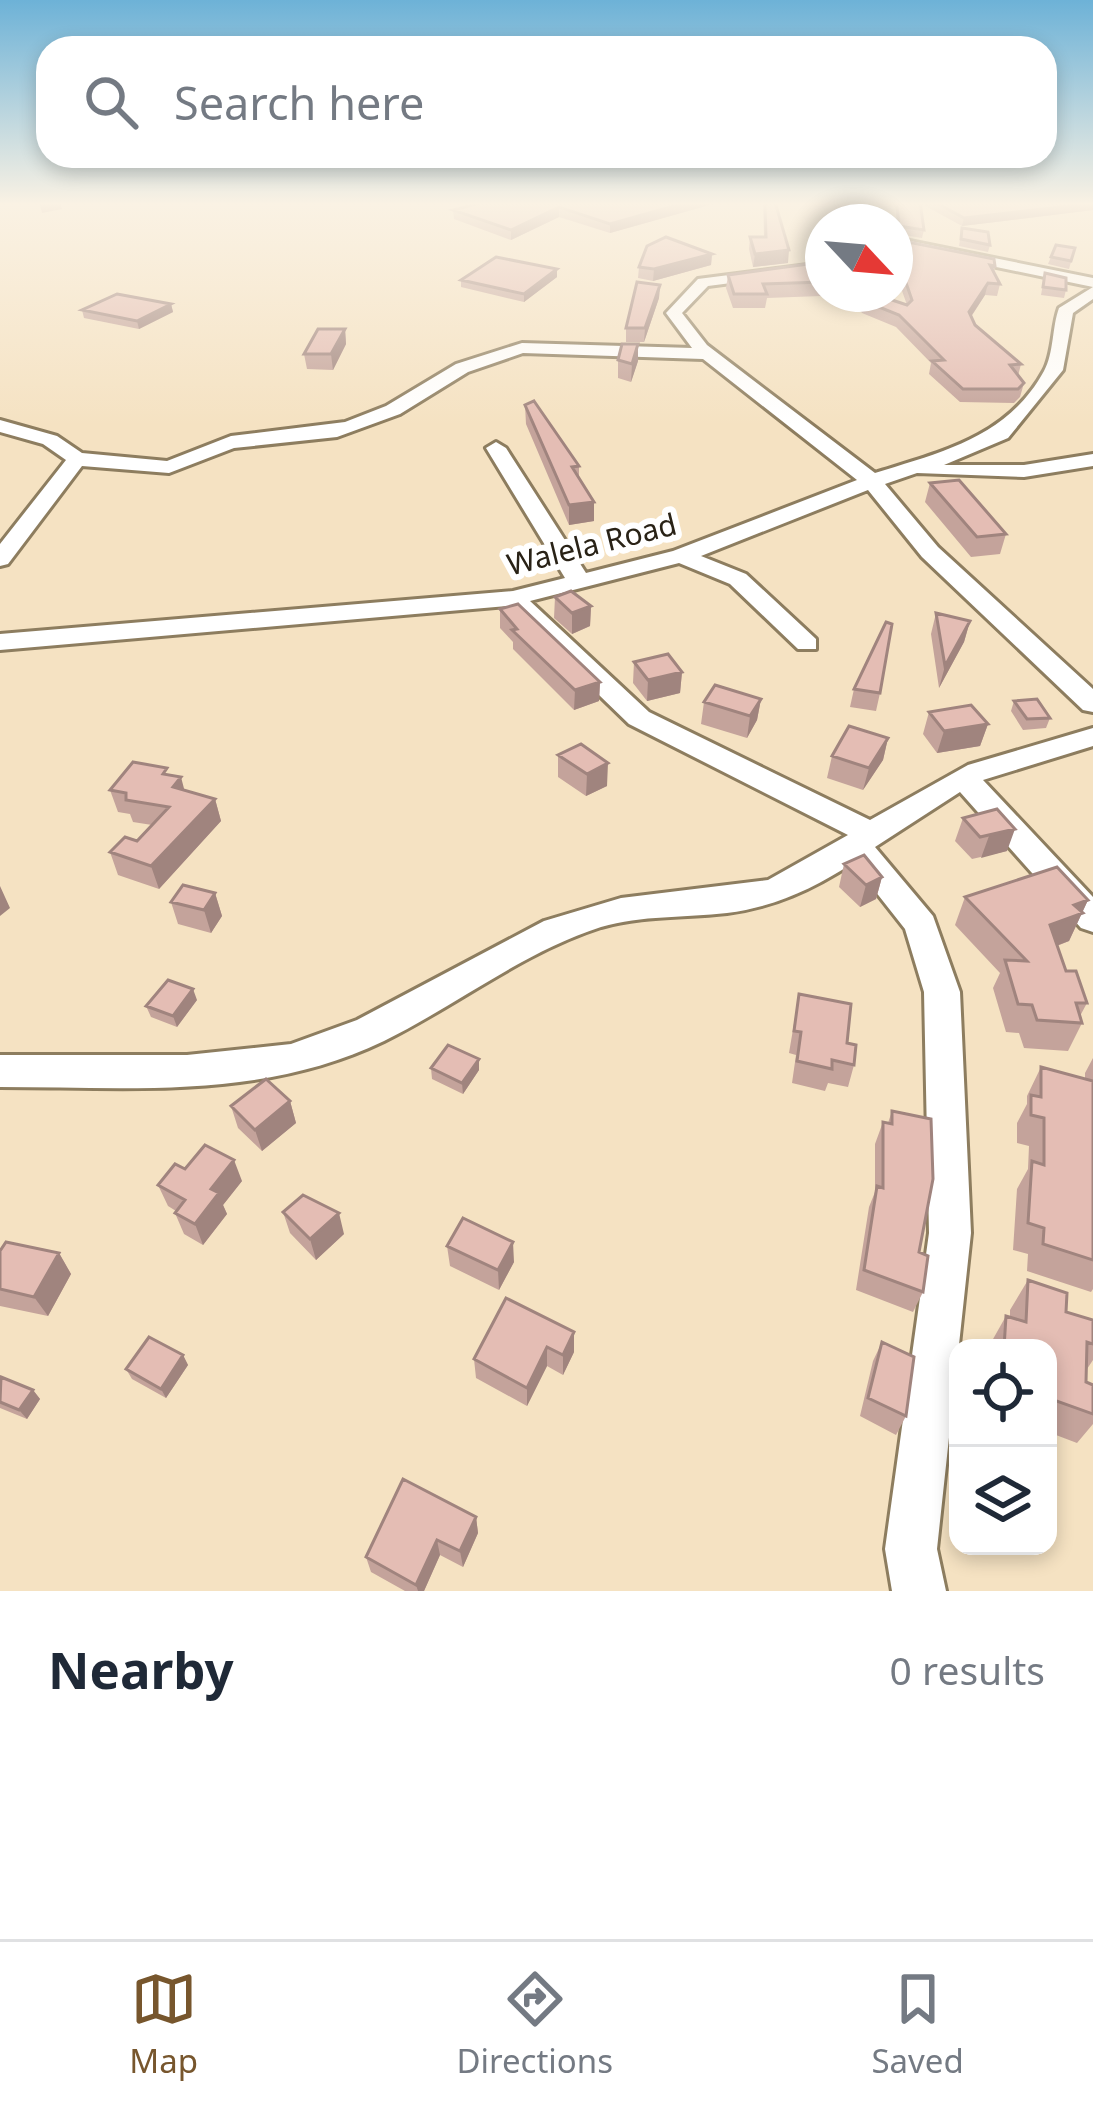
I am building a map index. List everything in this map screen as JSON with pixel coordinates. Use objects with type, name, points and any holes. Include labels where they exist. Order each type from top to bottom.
[{"type":"street","points":[[723,276],[692,290],[674,313],[708,354],[872,481],[930,552],[1093,704]]},
{"type":"street","points":[[1042,276],[1093,288]]},
{"type":"street","name":"Walela Road","points":[[0,642],[513,598],[681,556],[872,481],[976,448],[1001,434],[1054,370],[1065,311],[1093,288]]},
{"type":"street","points":[[0,426],[50,440],[77,459],[169,467],[231,442],[330,433],[393,410],[462,368],[522,347],[708,354]]},
{"type":"street","points":[[496,448],[580,584]]},
{"type":"street","points":[[0,559],[77,459]]},
{"type":"street","points":[[913,468],[959,475],[1093,460]]},
{"type":"street","points":[[681,556],[738,579],[807,644]]},
{"type":"street","points":[[513,598],[639,718],[862,838],[921,925],[942,992],[950,1233],[911,1549],[919,1591]]},
{"type":"street","points":[[0,1071],[225,1067],[292,1060],[369,1029],[500,957],[592,917],[649,902],[757,897],[800,880],[964,778],[1093,736]]},
{"type":"street","points":[[964,778],[1093,920]]},
{"type":"building","points":[[467,276],[547,276],[524,294],[461,280]]},
{"type":"building","points":[[728,276],[805,276],[805,283],[763,284],[767,294],[734,294]]},
{"type":"building","points":[[913,276],[996,276],[1000,284],[988,283],[969,312],[975,325],[1021,364],[1010,365],[1024,383],[1018,389],[963,389],[932,361],[944,360],[892,312],[913,312]]},
{"type":"building","points":[[1045,276],[1066,278],[1066,290],[1043,287]]},
{"type":"building","points":[[637,282],[660,285],[645,328],[626,328]]},
{"type":"building","points":[[117,294],[171,304],[137,321],[82,310]]},
{"type":"building","points":[[318,329],[345,329],[331,354],[304,354]]},
{"type":"building","points":[[622,344],[638,344],[632,364],[618,360]]},
{"type":"building","points":[[534,401],[579,466],[572,467],[594,502],[569,505],[525,405]]},
{"type":"building","points":[[959,480],[1006,534],[977,537],[930,483]]},
{"type":"building","points":[[571,591],[591,606],[572,613],[555,597]]},
{"type":"building","points":[[518,604],[600,682],[575,690],[512,630],[517,629],[500,609]]},
{"type":"building","points":[[936,613],[970,621],[945,666]]},
{"type":"building","points":[[886,622],[892,624],[880,693],[854,689]]},
{"type":"building","points":[[668,654],[682,672],[648,680],[634,662]]},
{"type":"building","points":[[715,685],[761,699],[750,716],[704,702]]},
{"type":"building","points":[[1037,699],[1050,718],[1027,719],[1014,701]]},
{"type":"building","points":[[971,705],[988,724],[944,731],[929,712]]},
{"type":"building","points":[[849,726],[888,738],[869,768],[832,756]]},
{"type":"building","points":[[581,744],[608,763],[587,774],[558,755]]},
{"type":"building","points":[[133,762],[167,768],[163,774],[181,777],[173,787],[215,799],[151,866],[110,852],[125,837],[137,841],[169,807],[126,800],[126,793],[110,790]]},
{"type":"building","points":[[997,809],[1015,829],[980,837],[963,818]]},
{"type":"building","points":[[864,855],[882,877],[866,885],[844,864]]},
{"type":"building","points":[[1057,867],[1088,900],[1074,905],[1083,913],[1050,925],[1066,971],[1076,971],[1087,1003],[1076,1003],[1082,1023],[1037,1020],[1032,1005],[1018,1004],[1005,960],[1027,961],[965,897]]},
{"type":"building","points":[[183,885],[215,893],[204,910],[171,902]]},
{"type":"building","points":[[168,980],[193,989],[173,1016],[146,1006]]},
{"type":"building","points":[[799,994],[851,1004],[847,1043],[856,1045],[854,1065],[832,1060],[832,1069],[797,1061],[801,1032],[794,1031]]},
{"type":"building","points":[[448,1045],[479,1059],[462,1083],[431,1068]]},
{"type":"building","points":[[1041,1067],[1093,1081],[1093,1260],[1043,1244],[1044,1228],[1028,1223],[1032,1161],[1044,1165],[1044,1118],[1031,1115],[1031,1095],[1041,1097]]},
{"type":"building","points":[[266,1079],[290,1101],[255,1130],[231,1106]]},
{"type":"building","points":[[892,1111],[931,1119],[933,1179],[919,1252],[928,1256],[923,1292],[864,1270],[877,1186],[883,1188],[883,1122],[892,1124]]},
{"type":"building","points":[[205,1145],[234,1160],[211,1189],[219,1193],[195,1224],[175,1213],[185,1200],[158,1185],[175,1164],[185,1169]]},
{"type":"building","points":[[303,1195],[339,1213],[310,1239],[283,1212]]},
{"type":"building","points":[[463,1218],[513,1242],[498,1270],[447,1246]]},
{"type":"building","points":[[6,1242],[59,1253],[34,1297],[0,1289],[0,1251]]},
{"type":"building","points":[[1028,1280],[1067,1293],[1066,1312],[1093,1320],[1086,1382],[1093,1385],[1093,1414],[1057,1401],[1057,1339],[1005,1339],[1006,1316],[1026,1322]]},
{"type":"building","points":[[506,1298],[574,1332],[563,1355],[547,1347],[527,1388],[474,1359]]},
{"type":"building","points":[[149,1337],[183,1355],[161,1389],[126,1369]]},
{"type":"building","points":[[882,1342],[914,1357],[906,1416],[868,1398]]},
{"type":"building","points":[[1,1377],[33,1390],[19,1410],[0,1402]]},
{"type":"building","points":[[403,1479],[476,1517],[460,1551],[437,1540],[416,1585],[366,1557]]}]
